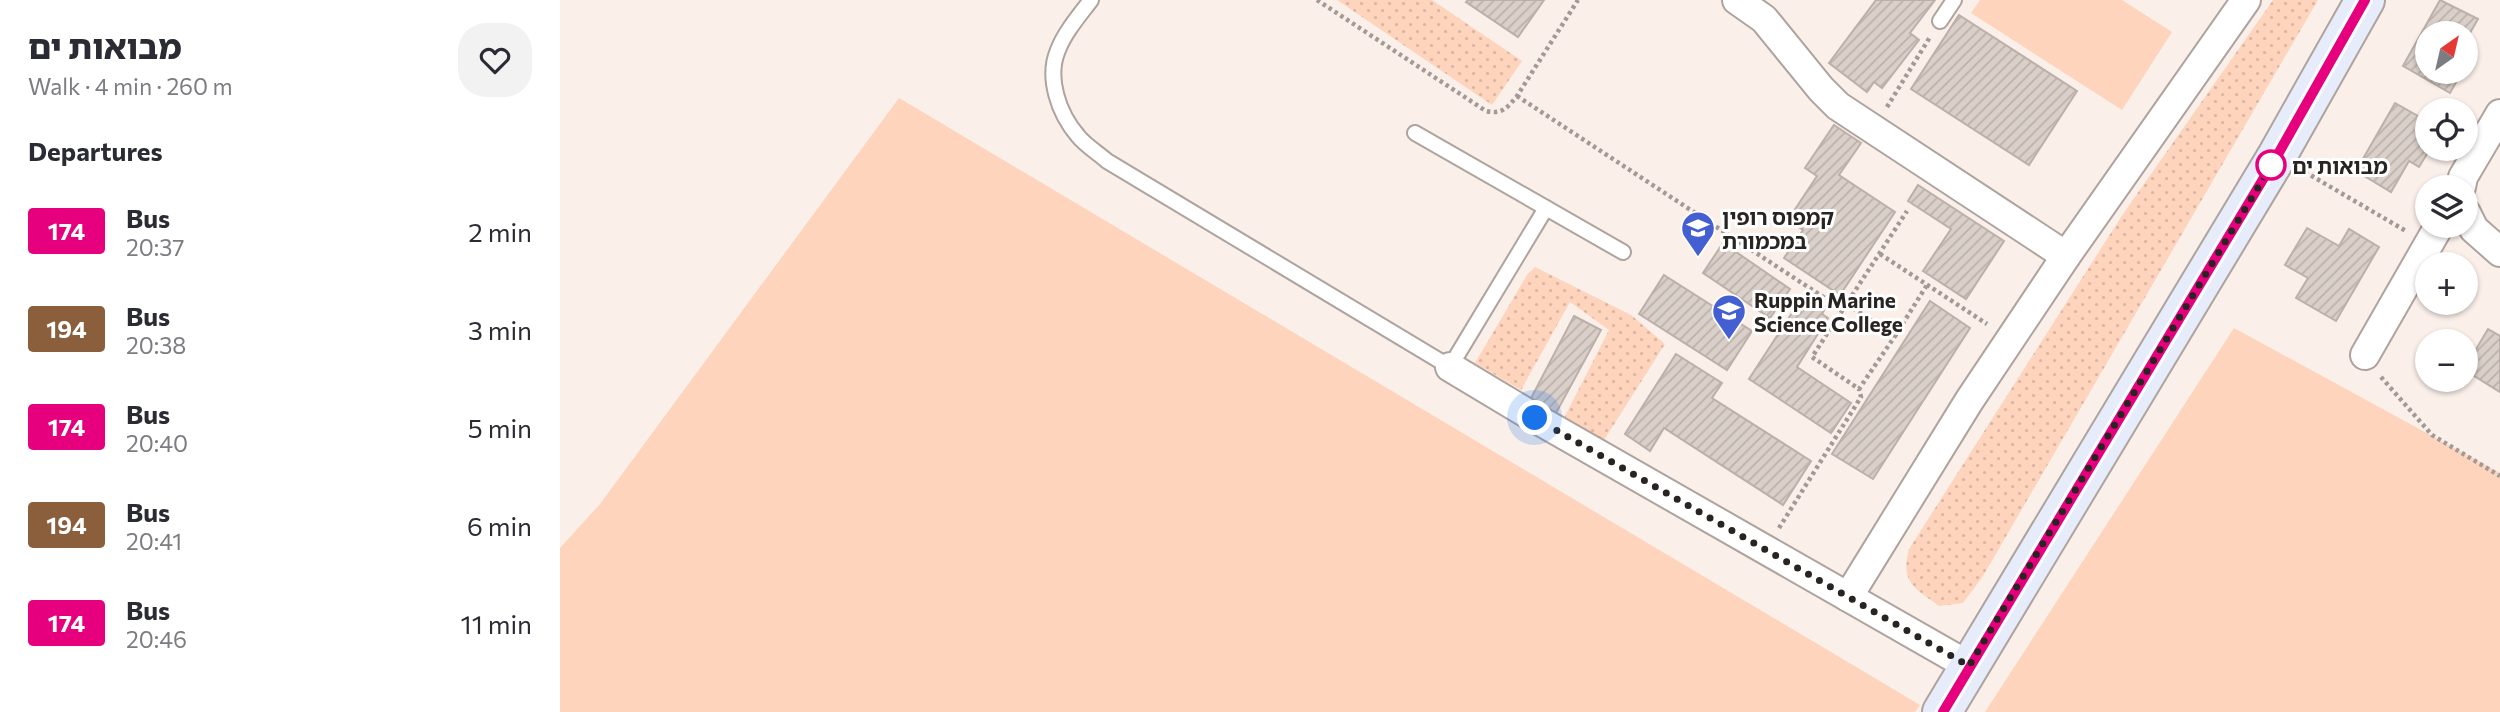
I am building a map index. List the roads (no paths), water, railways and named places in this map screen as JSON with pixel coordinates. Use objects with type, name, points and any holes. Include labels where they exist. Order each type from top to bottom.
[{"type":"main road","points":[[1942,712],[2277,156],[2365,0]]},
{"type":"street","points":[[1737,0],[1764,19],[1838,106],[2066,256]]},
{"type":"street","points":[[1848,597],[1969,401],[2066,256],[2246,0]]},
{"type":"street","points":[[2464,175],[2500,114]]},
{"type":"street","points":[[2478,233],[2500,252]]},
{"type":"street","points":[[2365,355],[2432,238]]},
{"type":"street","points":[[1450,367],[1969,666]]},
{"type":"lane","points":[[1091,0],[1057,51],[1054,69],[1054,90],[1078,137],[1107,160],[1450,367],[1546,208]]},
{"type":"lane","points":[[1940,21],[1954,0]]},
{"type":"lane","points":[[1415,133],[1623,252]]},
{"type":"place","name":"מבואות ים","points":[[2271,165]]},
{"type":"place","name":"קמפוס רופין במכמורת","points":[[1698,258]]},
{"type":"place","name":"Ruppin Marine Science College","points":[[1729,341]]}]
